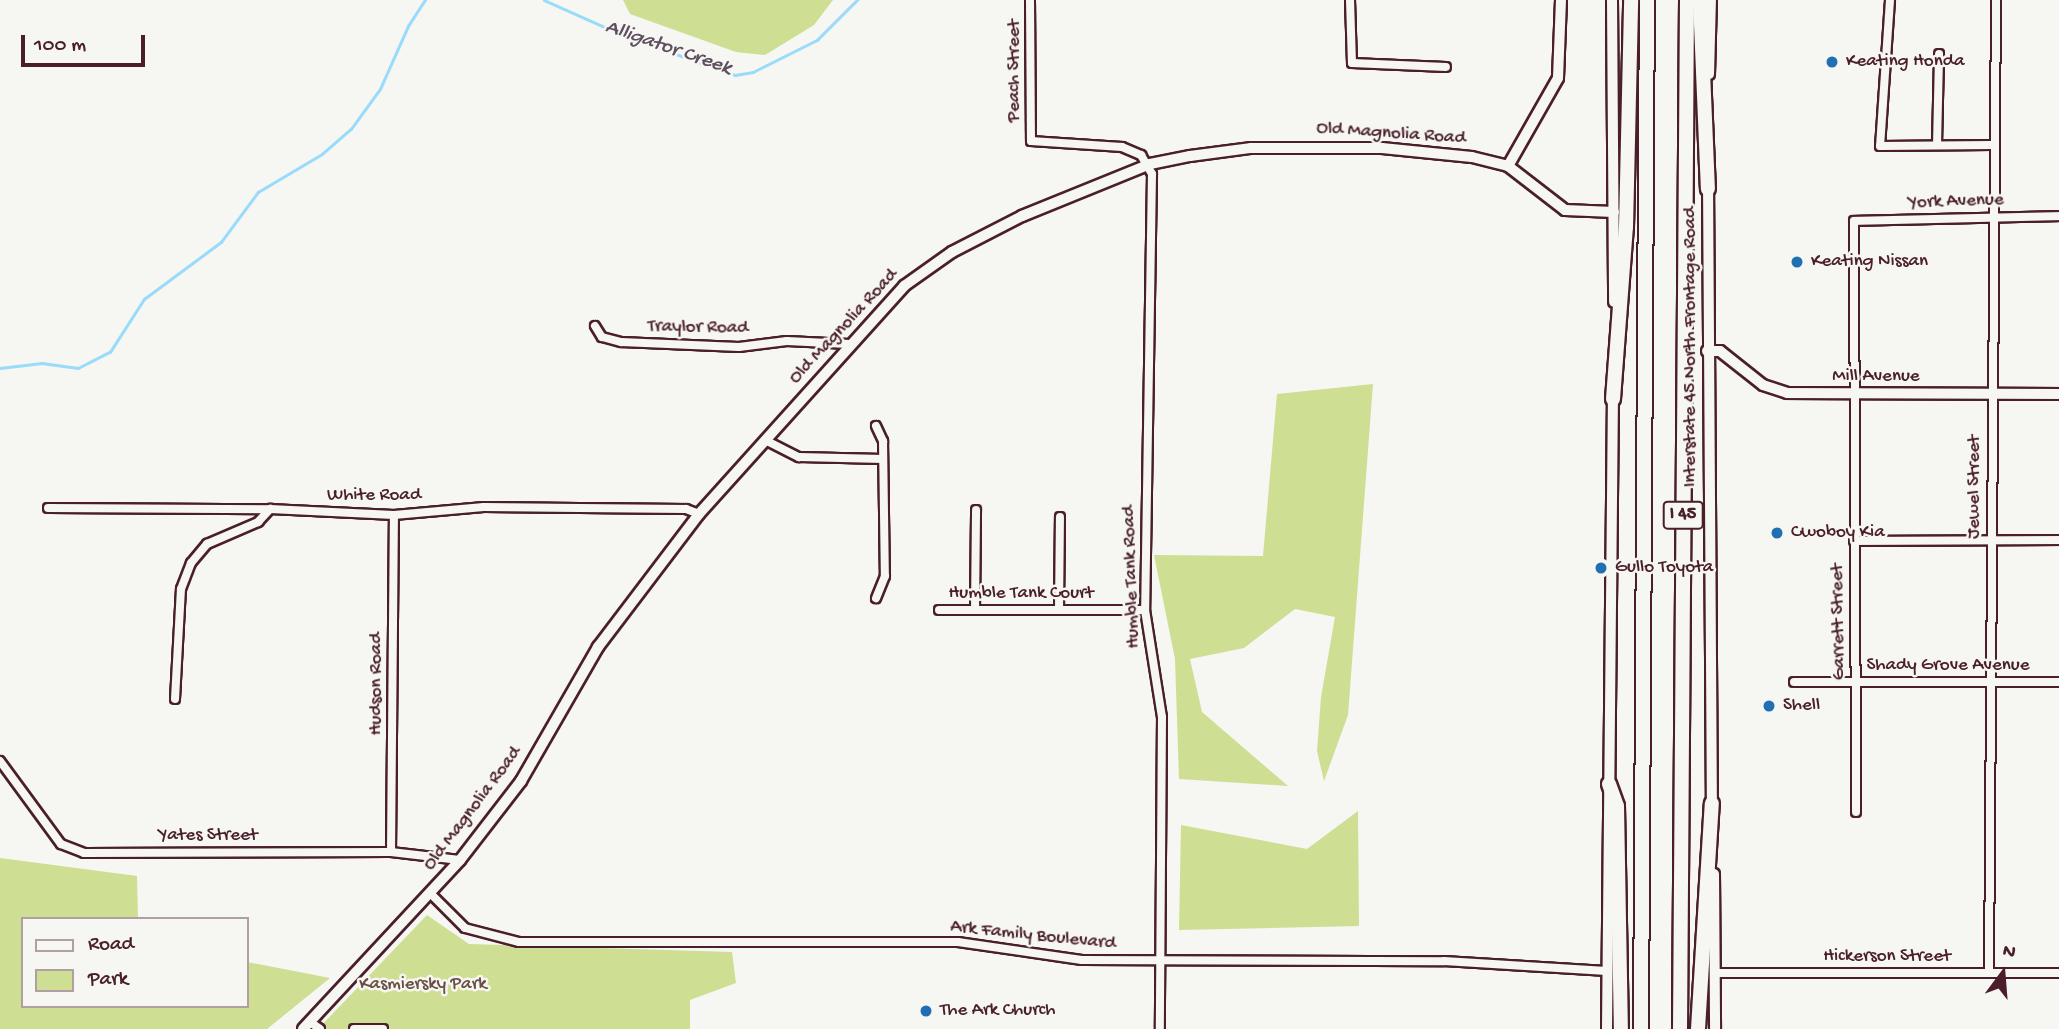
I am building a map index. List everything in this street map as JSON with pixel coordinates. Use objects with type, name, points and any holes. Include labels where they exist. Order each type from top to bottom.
[{"type":"highway","points":[[1613,399],[1626,227],[1631,0]]},
{"type":"highway","name":"I 45","points":[[1642,1029],[1647,0]]},
{"type":"highway","name":"I 45","points":[[1680,1029],[1687,0]]},
{"type":"highway","points":[[1700,0],[1708,189]]},
{"type":"highway","points":[[1609,783],[1617,806],[1621,1029]]},
{"type":"highway","points":[[1698,1029],[1712,803]]},
{"type":"street","name":"Peach Street","points":[[1030,0],[1031,141],[1122,148],[1150,164]]},
{"type":"street","points":[[1350,0],[1352,64],[1446,67]]},
{"type":"street","points":[[1561,0],[1558,78],[1508,166],[1565,210],[1614,212]]},
{"type":"street","points":[[1607,1029],[1614,212],[1612,0]]},
{"type":"street","name":"Interstate 45 North Frontage Road","points":[[1711,0],[1707,351],[1715,1029]]},
{"type":"street","points":[[1890,0],[1880,146],[1991,145]]},
{"type":"street","name":"Jewel Street","points":[[1989,973],[1992,682],[1991,145],[1996,0]]},
{"type":"street","points":[[1937,145],[1940,54]]},
{"type":"street","name":"Old Magnolia Road","points":[[311,1027],[460,860],[521,781],[598,647],[699,514],[849,344],[904,286],[952,252],[1022,216],[1150,164],[1251,148],[1322,146],[1461,156],[1508,166]]},
{"type":"street","name":"Humble Tank Road","points":[[1150,164],[1145,610],[1162,718],[1160,1029]]},
{"type":"street","name":"York Avenue","points":[[1854,221],[1992,215],[2059,216]]},
{"type":"street","name":"Garrett Street","points":[[1854,221],[1856,812]]},
{"type":"street","name":"Traylor Road","points":[[595,326],[602,337],[621,342],[739,347],[787,341],[849,344]]},
{"type":"street","name":"Mill Avenue","points":[[1707,351],[1720,351],[1775,390],[1853,395],[2059,394]]},
{"type":"street","points":[[876,426],[883,435],[885,576],[876,598]]},
{"type":"street","points":[[765,440],[799,457],[883,459]]},
{"type":"street","name":"White Road","points":[[48,508],[270,509],[394,515],[484,507],[686,509],[699,514]]},
{"type":"street","points":[[175,699],[181,589],[191,563],[207,544],[258,523],[270,509]]},
{"type":"street","points":[[975,610],[976,510]]},
{"type":"street","name":"Hudson Road","points":[[391,852],[394,515]]},
{"type":"street","points":[[1059,609],[1060,517]]},
{"type":"street","points":[[1854,541],[2059,540]]},
{"type":"street","name":"Humble Tank Court","points":[[939,610],[1145,610]]},
{"type":"street","name":"Shady Grove Avenue","points":[[1794,682],[2059,682]]},
{"type":"street","name":"Yates Street","points":[[0,761],[61,844],[84,853],[391,852],[460,860]]},
{"type":"street","name":"Ark Family Boulevard","points":[[430,893],[465,928],[519,942],[965,942],[1083,960],[1444,961],[1607,971]]},
{"type":"street","name":"Hickerson Street","points":[[1716,973],[2059,973]]},
{"type":"street","points":[[354,1029],[383,1029]]},
{"type":"green space","points":[[623,0],[833,0],[814,25],[765,55],[736,52],[630,14]]},
{"type":"green space","points":[[1373,384],[1348,715],[1324,781],[1317,751],[1321,697],[1335,617],[1295,609],[1244,648],[1190,659],[1202,712],[1288,786],[1179,779],[1175,659],[1154,555],[1263,556],[1277,394]]},
{"type":"green space","points":[[1358,811],[1359,926],[1179,930],[1181,825],[1307,849]]},
{"type":"green space","points":[[0,858],[137,876],[138,917],[21,917],[21,1008],[248,1008],[248,962],[330,978],[267,1029],[0,1029]]},
{"type":"green space","name":"Kasmiersky Park","points":[[427,915],[469,944],[732,952],[736,983],[690,1000],[690,1029],[318,1029]]},
{"type":"waterway","name":"Alligator Creek","points":[[0,368],[42,363],[78,368],[110,352],[144,299],[221,242],[258,192],[322,154],[351,129],[380,89],[408,26],[425,0]]},
{"type":"waterway","name":"Alligator Creek","points":[[544,0],[625,36],[735,75],[753,72],[817,40],[857,0]]},
{"type":"place","name":"Keating Honda","points":[[1832,62]]},
{"type":"place","name":"Keating Nissan","points":[[1797,262]]},
{"type":"place","name":"Cwoboy Kia","points":[[1777,533]]},
{"type":"place","name":"Gullo Toyota","points":[[1601,568]]},
{"type":"place","name":"Shell","points":[[1769,706]]},
{"type":"place","name":"The Ark Church","points":[[926,1011]]}]
